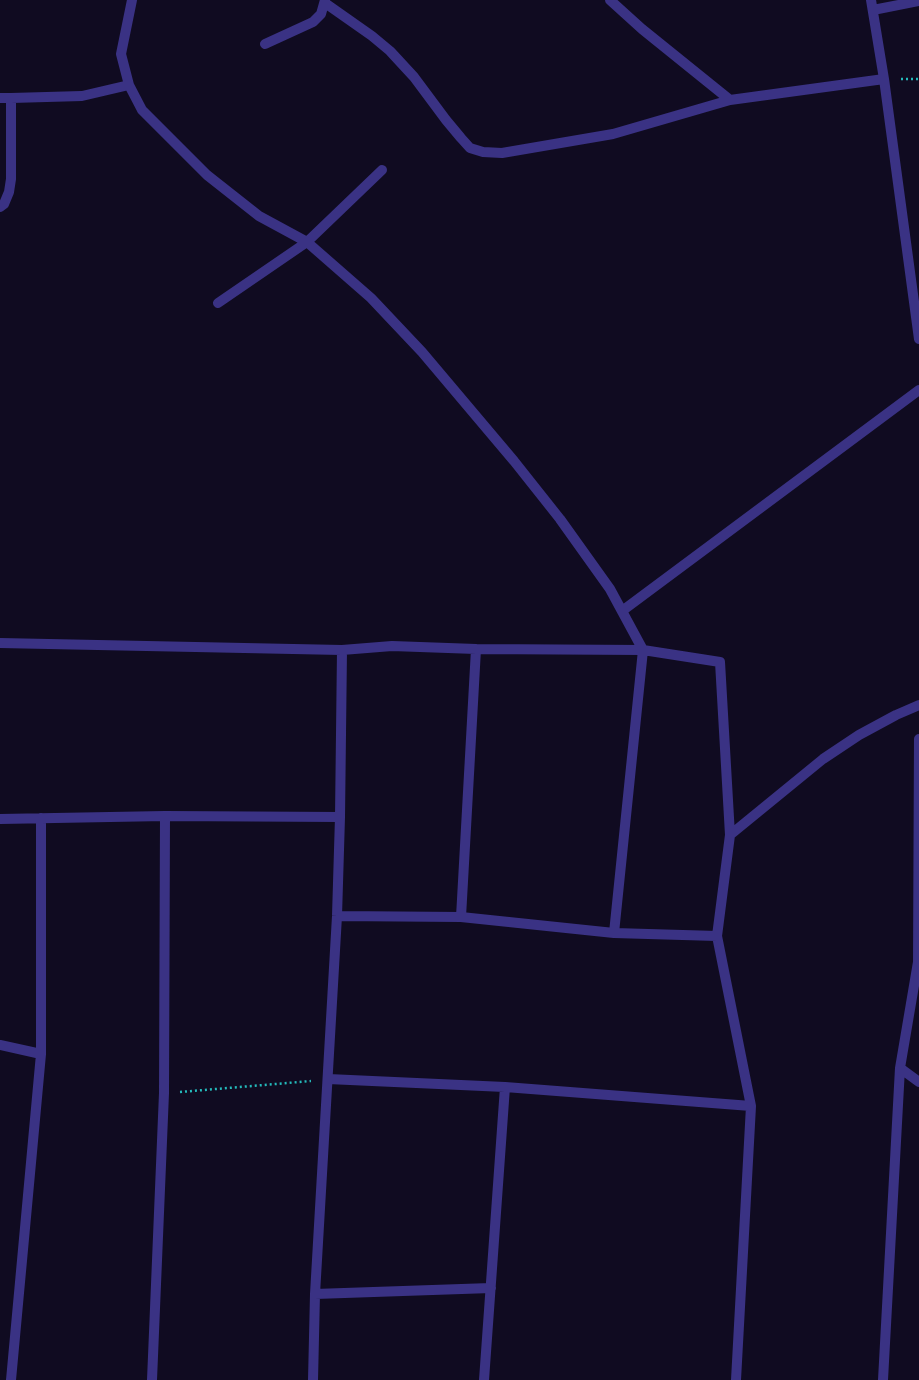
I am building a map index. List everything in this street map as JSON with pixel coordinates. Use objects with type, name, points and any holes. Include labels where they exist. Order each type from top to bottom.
[{"type":"street","points":[[132,0],[121,54],[129,85],[142,110],[207,175],[259,216],[307,242],[371,298],[422,352],[514,461],[560,519],[610,589],[644,650],[614,933]]},
{"type":"street","points":[[610,0],[642,29],[730,100]]},
{"type":"street","points":[[264,44],[312,22],[321,14],[325,1],[390,51],[414,76],[446,120],[470,148],[483,152],[502,153],[613,134],[730,100],[884,79]]},
{"type":"street","points":[[919,1],[872,5],[884,79],[919,339]]},
{"type":"street","points":[[0,98],[82,96],[129,85]]},
{"type":"street","points":[[0,207],[4,204],[9,192],[11,179],[11,98]]},
{"type":"street","points":[[218,303],[307,242],[382,170]]},
{"type":"street","points":[[622,611],[919,390]]},
{"type":"street","points":[[0,643],[342,650],[392,646],[476,649],[644,650],[720,662],[730,835],[717,936],[751,1106],[736,1380]]},
{"type":"street","points":[[461,917],[476,649]]},
{"type":"street","points":[[313,1380],[315,1294],[337,916],[342,650]]},
{"type":"street","points":[[730,835],[823,759],[859,735],[896,715],[919,705]]},
{"type":"street","points":[[882,1380],[900,1068],[918,962],[919,739]]},
{"type":"street","points":[[0,819],[165,816],[340,817]]},
{"type":"street","points":[[152,1380],[164,1093],[165,816]]},
{"type":"street","points":[[12,1380],[40,1054],[41,818]]},
{"type":"street","points":[[337,916],[461,917],[614,933],[717,936]]},
{"type":"street","points":[[0,1045],[40,1054]]},
{"type":"street","points":[[900,1068],[919,1082]]},
{"type":"street","points":[[328,1079],[505,1087],[751,1106]]},
{"type":"street","points":[[484,1380],[505,1087]]},
{"type":"street","points":[[315,1294],[491,1288]]},
{"type":"path","points":[[164,1093],[328,1079]]}]
